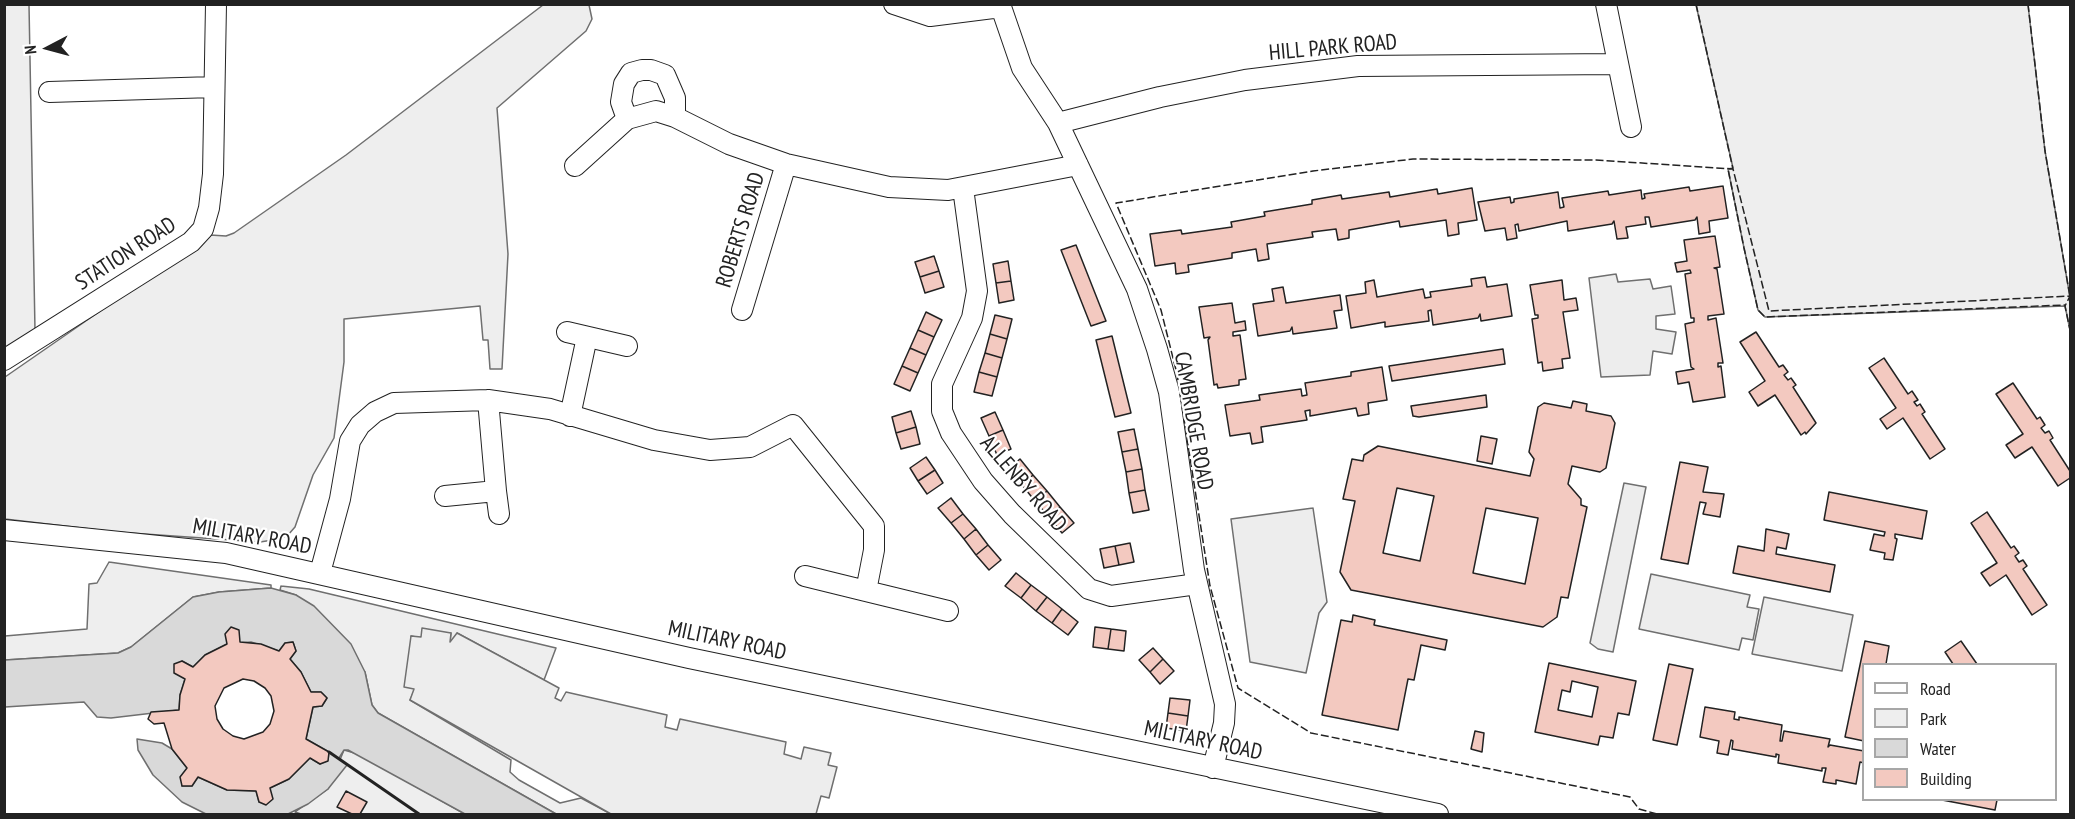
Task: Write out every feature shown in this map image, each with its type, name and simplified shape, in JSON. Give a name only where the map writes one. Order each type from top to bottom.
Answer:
[{"type":"street","name":"STATION ROAD","points":[[4,360],[191,242],[203,229],[209,208],[213,174],[216,4]]},
{"type":"street","points":[[894,4],[930,16],[1000,6]]},
{"type":"street","points":[[1606,4],[1631,127]]},
{"type":"street","name":"CAMBRIDGE ROAD","points":[[1000,6],[1022,68],[1058,123],[1137,290],[1157,349],[1168,393],[1197,584],[1225,707],[1223,728],[1212,768]]},
{"type":"street","name":"HILL PARK ROAD","points":[[1058,123],[1160,97],[1358,66],[1617,64]]},
{"type":"street","points":[[627,119],[621,102],[624,84],[631,73],[642,70],[651,70],[665,75],[675,98],[675,117]]},
{"type":"street","points":[[49,92],[214,87]]},
{"type":"street","points":[[575,166],[627,119],[648,111],[675,117],[729,144],[786,164],[889,187],[936,190],[963,188],[1078,165]]},
{"type":"street","name":"ROBERTS ROAD","points":[[742,310],[786,164]]},
{"type":"street","name":"ALLENBY ROAD","points":[[963,188],[977,291],[972,318],[942,384],[942,411],[951,434],[984,481],[1012,514],[1089,589],[1112,596],[1197,584]]},
{"type":"street","points":[[567,332],[627,346]]},
{"type":"street","points":[[570,416],[587,337]]},
{"type":"street","points":[[488,400],[499,514]]},
{"type":"street","points":[[320,573],[340,499],[350,441],[360,425],[375,412],[394,403],[488,400],[526,404],[654,440],[710,450],[750,447],[800,419],[873,526],[873,550],[866,591]]},
{"type":"street","points":[[446,496],[496,491]]},
{"type":"street","name":"MILITARY ROAD","points":[[4,530],[226,553],[689,658],[1438,814]]},
{"type":"street","points":[[805,576],[948,611]]},
{"type":"green space","points":[[5,5],[29,5],[35,330],[5,349]]},
{"type":"green space","points":[[543,5],[589,5],[592,19],[586,31],[497,108],[508,254],[502,369],[490,369],[488,340],[483,340],[480,306],[344,319],[344,362],[334,438],[313,475],[295,527],[288,535],[279,539],[260,542],[116,532],[5,519],[5,377],[210,235],[226,236],[234,233],[346,155]]},
{"type":"green space","points":[[1696,5],[2028,5],[2045,151],[2070,297],[2070,330],[2065,306],[1765,317],[1758,310],[1744,248],[1728,169],[1733,168]]},
{"type":"green space","points":[[109,562],[271,585],[271,588],[219,592],[193,597],[131,647],[118,653],[5,660],[5,636],[87,629],[89,584],[97,583]]},
{"type":"green space","points":[[281,586],[309,589],[556,648],[544,680],[457,633],[452,643],[450,642],[451,633],[421,638],[411,636],[415,689],[410,700],[511,760],[510,772],[519,780],[560,803],[581,798],[611,814],[556,814],[378,713],[372,705],[365,672],[296,595],[280,590]]},
{"type":"green space","points":[[1764,597],[1853,615],[1842,671],[1752,654]]},
{"type":"green space","points":[[344,750],[358,754],[465,814],[301,814],[295,812],[328,789]]},
{"type":"shaded area","points":[[1616,274],[1618,282],[1650,279],[1653,289],[1671,286],[1675,314],[1656,316],[1656,329],[1676,332],[1672,354],[1653,351],[1650,375],[1601,377],[1589,278]]},
{"type":"shaded area","points":[[1624,483],[1646,487],[1613,652],[1598,649],[1590,643]]},
{"type":"shaded area","points":[[1313,508],[1327,602],[1319,613],[1306,673],[1250,662],[1231,519]]},
{"type":"shaded area","points":[[1651,574],[1750,595],[1747,607],[1759,609],[1753,640],[1742,638],[1739,650],[1639,629]]},
{"type":"shaded area","points":[[422,628],[451,633],[450,642],[457,633],[559,688],[555,698],[561,701],[566,692],[667,715],[665,727],[677,730],[680,719],[786,742],[784,754],[801,759],[804,747],[831,753],[828,765],[837,767],[829,798],[821,796],[816,814],[611,814],[410,700],[414,689],[404,687],[411,636],[421,637]]},
{"type":"water","points":[[271,588],[296,595],[314,606],[351,644],[365,672],[372,705],[378,713],[556,814],[465,814],[348,750],[344,750],[339,758],[347,765],[328,789],[308,804],[288,814],[206,814],[182,802],[153,775],[138,750],[137,739],[162,743],[172,749],[187,768],[182,786],[192,786],[198,777],[227,790],[256,791],[259,802],[270,788],[289,779],[310,758],[320,764],[328,760],[329,752],[306,739],[313,707],[322,706],[327,698],[321,692],[311,692],[301,672],[290,659],[296,651],[293,642],[285,643],[279,651],[251,642],[227,644],[205,655],[193,667],[182,661],[185,679],[180,695],[179,710],[111,718],[97,717],[84,702],[5,707],[5,660],[118,653],[131,647],[193,597],[219,592]]},
{"type":"building","points":[[1723,186],[1728,218],[1709,221],[1710,232],[1699,234],[1697,217],[1695,220],[1651,227],[1649,217],[1645,217],[1646,224],[1626,227],[1628,238],[1617,239],[1614,221],[1612,224],[1568,231],[1567,221],[1519,231],[1518,224],[1515,225],[1517,238],[1507,240],[1505,228],[1485,231],[1478,202],[1510,197],[1511,203],[1514,199],[1558,192],[1560,208],[1564,207],[1562,198],[1608,191],[1609,195],[1641,190],[1642,199],[1645,198],[1644,194],[1689,187],[1690,191]]},
{"type":"building","points":[[1472,188],[1477,220],[1458,223],[1459,234],[1448,236],[1446,220],[1400,227],[1399,221],[1349,230],[1349,238],[1338,240],[1336,229],[1312,232],[1313,237],[1267,244],[1269,259],[1258,261],[1256,249],[1232,253],[1232,258],[1188,265],[1189,272],[1176,274],[1175,263],[1155,266],[1150,234],[1181,230],[1182,234],[1232,227],[1231,222],[1265,216],[1264,212],[1312,204],[1312,200],[1341,195],[1342,199],[1389,192],[1390,197],[1437,189],[1438,194]]},
{"type":"building","points":[[1715,236],[1720,267],[1714,268],[1717,269],[1724,314],[1708,316],[1708,320],[1716,318],[1723,363],[1718,363],[1718,367],[1721,366],[1725,397],[1693,402],[1689,382],[1678,384],[1676,372],[1694,369],[1691,367],[1685,324],[1694,322],[1694,318],[1691,318],[1685,274],[1691,273],[1690,270],[1677,272],[1675,263],[1687,261],[1684,240]]},
{"type":"building","points":[[1076,245],[1106,321],[1091,326],[1061,250]]},
{"type":"building","points":[[934,256],[939,271],[920,277],[915,262]]},
{"type":"building","points":[[1008,261],[1011,281],[996,283],[993,264]]},
{"type":"building","points":[[939,271],[944,287],[925,293],[920,277]]},
{"type":"building","points":[[1485,277],[1487,287],[1507,284],[1512,316],[1481,321],[1480,314],[1478,318],[1433,325],[1431,310],[1428,311],[1429,321],[1385,327],[1385,322],[1351,328],[1346,296],[1366,293],[1365,282],[1374,280],[1377,297],[1423,289],[1425,298],[1431,297],[1430,292],[1472,286],[1471,279]]},
{"type":"building","points":[[1562,280],[1564,300],[1576,298],[1578,310],[1563,312],[1570,358],[1562,359],[1563,368],[1543,371],[1542,362],[1538,363],[1532,319],[1538,318],[1538,315],[1535,315],[1530,285]]},
{"type":"building","points":[[1011,281],[1014,300],[999,303],[996,283]]},
{"type":"building","points":[[1283,287],[1286,303],[1340,295],[1342,310],[1334,311],[1337,328],[1293,334],[1292,327],[1290,331],[1258,336],[1253,304],[1274,301],[1272,289]]},
{"type":"building","points":[[1232,303],[1235,323],[1245,321],[1246,330],[1233,332],[1233,336],[1240,335],[1246,379],[1239,380],[1239,385],[1218,388],[1217,384],[1214,385],[1208,340],[1210,337],[1204,338],[1199,307]]},
{"type":"building","points":[[926,312],[942,320],[934,337],[918,330]]},
{"type":"building","points":[[995,315],[1012,319],[1007,339],[990,334]]},
{"type":"building","points":[[918,330],[934,337],[926,355],[910,348]]},
{"type":"building","points":[[1756,332],[1779,367],[1783,365],[1788,372],[1784,375],[1788,380],[1791,378],[1796,385],[1793,387],[1816,423],[1806,434],[1805,432],[1801,435],[1775,395],[1758,406],[1749,392],[1765,381],[1740,342]]},
{"type":"building","points":[[990,334],[1007,339],[1002,358],[985,353]]},
{"type":"building","points":[[1112,336],[1131,413],[1115,417],[1096,340]]},
{"type":"building","points":[[910,348],[926,355],[918,373],[902,366]]},
{"type":"building","points":[[1503,349],[1505,364],[1392,381],[1389,366]]},
{"type":"building","points":[[985,353],[1002,358],[997,377],[979,372]]},
{"type":"building","points":[[1884,358],[1908,394],[1912,391],[1918,400],[1914,402],[1917,406],[1920,404],[1925,412],[1922,414],[1945,449],[1930,459],[1903,418],[1887,429],[1880,419],[1896,408],[1869,368]]},
{"type":"building","points":[[902,366],[918,373],[910,391],[894,384]]},
{"type":"building","points":[[1382,367],[1387,400],[1368,403],[1369,414],[1358,416],[1356,408],[1310,416],[1310,410],[1305,411],[1307,420],[1261,427],[1263,442],[1252,444],[1250,433],[1230,436],[1225,405],[1260,400],[1259,395],[1301,389],[1302,396],[1307,395],[1305,383],[1351,376],[1351,372]]},
{"type":"building","points":[[979,372],[997,377],[992,396],[974,392]]},
{"type":"building","points":[[2013,383],[2037,419],[2040,417],[2045,425],[2041,428],[2045,433],[2049,431],[2053,438],[2050,440],[2070,471],[2070,478],[2058,486],[2032,447],[2015,458],[2006,445],[2023,434],[1996,394]]},
{"type":"building","points":[[1486,395],[1487,407],[1413,416],[1411,406]]},
{"type":"building","points":[[1573,401],[1587,404],[1586,411],[1611,416],[1615,423],[1606,468],[1600,472],[1572,466],[1568,484],[1581,499],[1581,505],[1587,507],[1568,598],[1561,597],[1557,617],[1543,627],[1351,590],[1340,572],[1355,501],[1343,499],[1352,459],[1363,461],[1364,455],[1378,446],[1530,476],[1534,459],[1529,452],[1538,407],[1544,403],[1571,408]],"holes":[[[1397,488],[1434,496],[1420,561],[1383,553]],[[1486,508],[1538,518],[1525,584],[1473,573]]]},
{"type":"building","points":[[911,411],[916,427],[896,433],[892,417]]},
{"type":"building","points":[[995,412],[1003,430],[989,436],[981,418]]},
{"type":"building","points":[[916,427],[920,444],[901,449],[896,433]]},
{"type":"building","points":[[1134,429],[1138,449],[1122,452],[1118,432]]},
{"type":"building","points":[[1003,430],[1011,449],[997,455],[989,436]]},
{"type":"building","points":[[1481,436],[1497,439],[1492,464],[1477,461]]},
{"type":"building","points":[[1138,449],[1142,469],[1126,472],[1122,452]]},
{"type":"building","points":[[926,457],[935,470],[918,481],[910,468]]},
{"type":"building","points":[[1020,459],[1033,475],[1022,485],[1008,469]]},
{"type":"building","points":[[1680,462],[1708,467],[1703,492],[1724,494],[1720,517],[1703,514],[1706,503],[1700,502],[1688,564],[1661,559]]},
{"type":"building","points":[[1142,469],[1145,490],[1129,493],[1126,472]]},
{"type":"building","points":[[935,470],[943,483],[927,494],[918,481]]},
{"type":"building","points":[[1033,475],[1047,491],[1035,501],[1022,485]]},
{"type":"building","points":[[1145,490],[1149,510],[1133,513],[1129,493]]},
{"type":"building","points":[[1047,491],[1060,507],[1049,517],[1035,501]]},
{"type":"building","points":[[1829,492],[1927,511],[1922,539],[1895,534],[1897,539],[1893,560],[1884,559],[1885,553],[1870,550],[1874,534],[1884,536],[1885,532],[1824,520]]},
{"type":"building","points":[[951,498],[963,514],[951,523],[938,508]]},
{"type":"building","points":[[1060,507],[1074,523],[1062,533],[1049,517]]},
{"type":"building","points":[[1987,512],[2011,548],[2014,546],[2019,553],[2015,556],[2019,562],[2023,560],[2027,566],[2023,569],[2047,605],[2032,615],[2006,575],[1990,586],[1981,573],[1997,563],[1971,523]]},
{"type":"building","points":[[963,514],[976,529],[964,539],[951,523]]},
{"type":"building","points":[[976,529],[988,545],[976,555],[964,539]]},
{"type":"building","points":[[1766,529],[1789,534],[1786,549],[1777,547],[1776,554],[1835,565],[1830,592],[1733,573],[1738,546],[1764,551]]},
{"type":"building","points":[[1130,543],[1134,562],[1119,565],[1115,546]]},
{"type":"building","points":[[988,545],[1001,560],[989,570],[976,555]]},
{"type":"building","points":[[1115,546],[1119,565],[1104,568],[1100,549]]},
{"type":"building","points":[[1016,573],[1031,585],[1021,598],[1005,586]]},
{"type":"building","points":[[1031,585],[1047,597],[1036,611],[1021,598]]},
{"type":"building","points":[[1047,597],[1062,609],[1052,623],[1036,611]]},
{"type":"building","points":[[1062,609],[1078,622],[1068,635],[1052,623]]},
{"type":"building","points":[[1353,615],[1375,620],[1374,625],[1447,640],[1445,650],[1421,645],[1414,680],[1408,679],[1398,730],[1322,715],[1341,620],[1352,622]]},
{"type":"building","points":[[231,627],[239,630],[240,642],[261,644],[279,651],[285,643],[293,642],[296,651],[290,659],[301,672],[311,692],[321,692],[327,698],[322,706],[313,707],[306,739],[329,752],[328,761],[320,764],[310,758],[289,779],[270,788],[273,799],[266,805],[259,802],[256,791],[227,790],[198,777],[192,786],[182,786],[180,777],[187,768],[172,749],[164,723],[154,724],[148,719],[151,712],[179,710],[180,695],[185,679],[174,673],[174,664],[182,661],[193,667],[205,655],[227,644],[225,634]],"holes":[[[243,679],[254,681],[265,688],[271,696],[274,711],[270,724],[263,732],[244,739],[233,736],[223,729],[217,719],[215,706],[224,688]]]},
{"type":"building","points":[[1095,627],[1111,629],[1108,649],[1093,647]]},
{"type":"building","points":[[1111,629],[1126,631],[1124,651],[1108,649]]},
{"type":"building","points":[[1865,641],[1889,646],[1886,663],[1862,663],[1862,741],[1845,737]]},
{"type":"building","points":[[1961,641],[1976,663],[1952,663],[1945,652]]},
{"type":"building","points":[[1153,648],[1163,659],[1150,672],[1139,660]]},
{"type":"building","points":[[1163,659],[1174,671],[1160,684],[1150,672]]},
{"type":"building","points":[[1549,663],[1636,681],[1629,715],[1618,713],[1613,738],[1600,736],[1598,745],[1535,732]],"holes":[[[1572,681],[1598,687],[1592,717],[1558,710],[1562,690],[1570,692]]]},
{"type":"building","points":[[1669,664],[1693,669],[1677,745],[1653,740]]},
{"type":"building","points":[[1170,698],[1190,700],[1188,716],[1168,713]]},
{"type":"building","points":[[1705,707],[1735,712],[1734,719],[1739,720],[1739,717],[1782,725],[1780,741],[1782,741],[1784,731],[1830,739],[1828,747],[1830,745],[1862,751],[1862,762],[1860,762],[1856,784],[1836,780],[1836,784],[1823,782],[1826,768],[1822,768],[1822,771],[1778,763],[1779,755],[1776,754],[1776,757],[1732,749],[1733,741],[1731,740],[1728,755],[1717,753],[1719,741],[1700,737]]},
{"type":"building","points":[[1168,713],[1188,716],[1186,731],[1166,728]]},
{"type":"building","points":[[1475,731],[1484,733],[1482,752],[1471,749]]},
{"type":"building","points":[[346,791],[367,802],[360,814],[352,814],[337,807]]},
{"type":"building","points":[[1947,801],[1997,801],[1995,810]]},
{"type":"fence","points":[[1696,4],[1733,169],[1728,169],[1744,248],[1758,310],[1765,317],[2065,305]]},
{"type":"fence","points":[[2028,4],[2045,151],[2070,297]]},
{"type":"fence","points":[[1657,814],[1639,809],[1630,797],[1311,733],[1238,688],[1210,586],[1177,374],[1161,310],[1116,203],[1313,171],[1413,159],[1596,160],[1733,169],[1769,311],[2070,296],[2065,306],[2070,330]]},
{"type":"wall","points":[[329,752],[419,814]]}]
